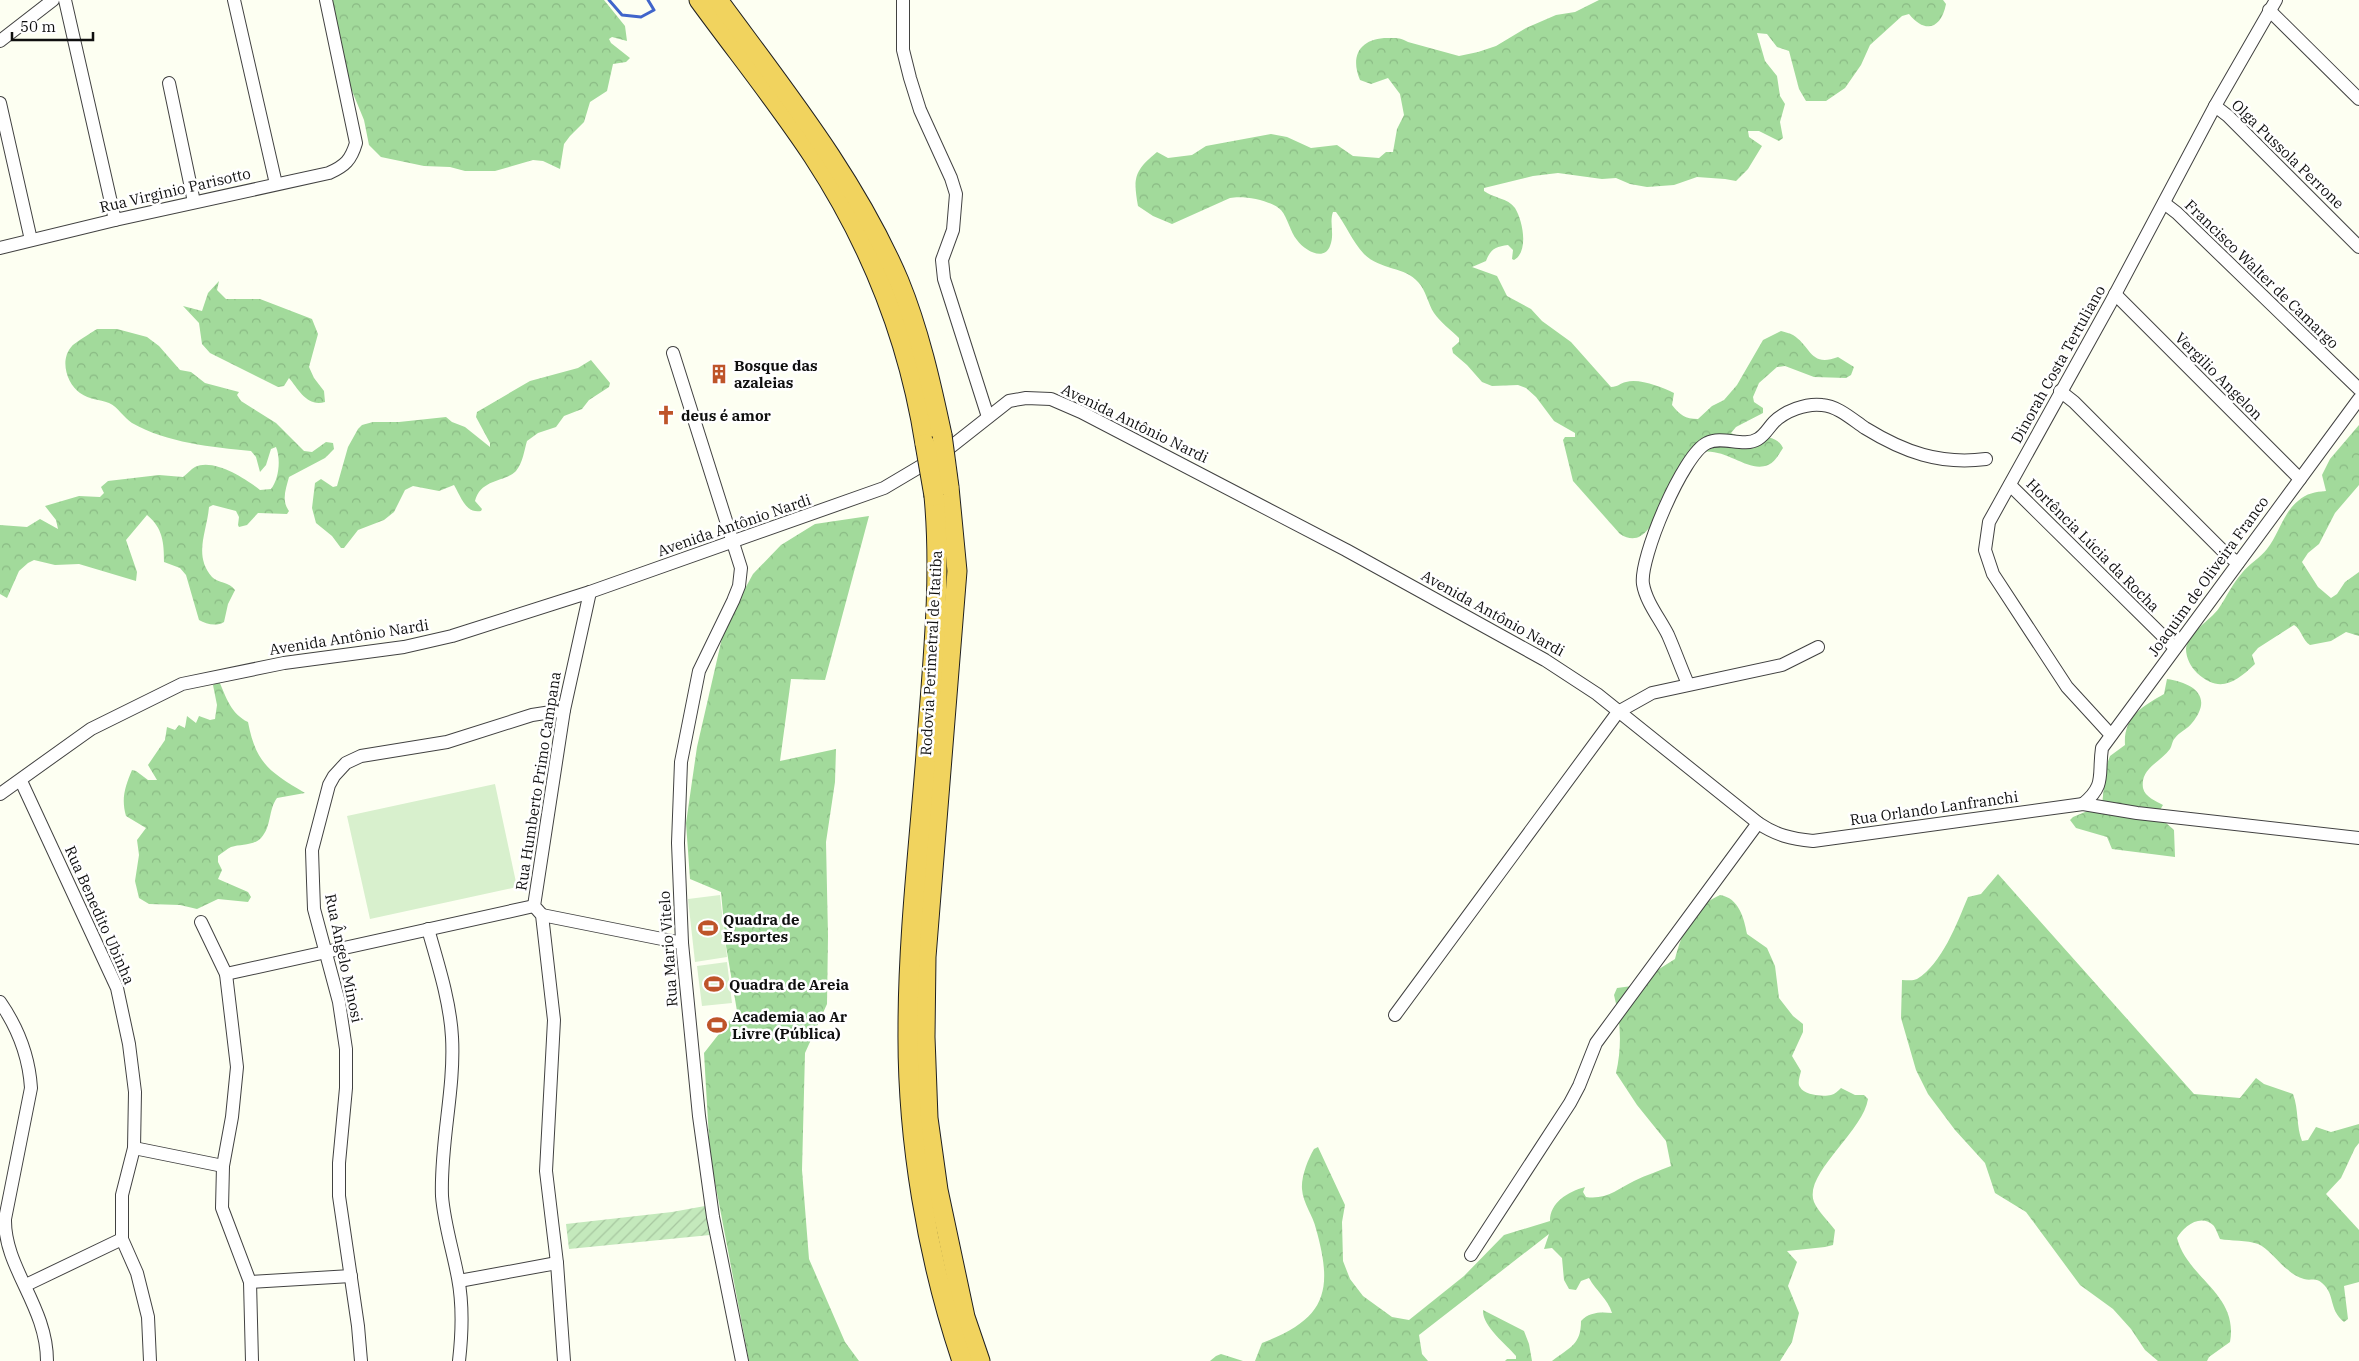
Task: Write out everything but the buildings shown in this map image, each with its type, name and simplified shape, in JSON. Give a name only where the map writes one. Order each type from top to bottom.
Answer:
[{"type":"highway","name":"Rodovia Perimetral de Itatiba","points":[[699,0],[812,156],[842,206],[883,288],[897,323],[918,402],[924,444],[941,491],[957,571],[926,957],[925,1037],[928,1118],[938,1190],[965,1317],[980,1361]]},
{"type":"highway","name":"Rodovia Perimetral de Itatiba","points":[[718,0],[828,151],[883,248],[915,325],[942,435],[936,611],[908,1029],[913,1119],[927,1225],[938,1276],[962,1361]]},
{"type":"street","points":[[0,41],[53,0]]},
{"type":"street","points":[[65,0],[115,220]]},
{"type":"street","points":[[234,0],[276,184]]},
{"type":"street","name":"Rua Virginio Parisotto","points":[[0,248],[115,220],[329,173],[344,166],[352,157],[356,143],[326,0]]},
{"type":"street","points":[[903,0],[903,50],[910,78],[920,110],[951,178],[956,194],[953,230],[942,260],[944,279],[988,417]]},
{"type":"street","points":[[2273,5],[2359,99]]},
{"type":"street","name":"Dinorah Costa Tertuliano","points":[[2111,735],[2067,687],[1993,574],[1986,550],[1989,522],[2115,294],[2215,106],[2273,5]]},
{"type":"street","points":[[169,83],[194,202]]},
{"type":"street","points":[[0,103],[31,240]]},
{"type":"street","name":"Olga Pussola Perrone","points":[[2215,106],[2228,116],[2359,247]]},
{"type":"street","name":"Francisco Walter de Camargo","points":[[2164,203],[2178,213],[2359,390]]},
{"type":"street","name":"Vergilio Angelon","points":[[2115,294],[2300,479]]},
{"type":"street","name":"Rua Mario Vitelo","points":[[673,353],[741,568],[739,586],[700,671],[681,762],[678,843],[682,943],[699,1116],[712,1211],[742,1361]]},
{"type":"street","points":[[2060,391],[2074,402],[2226,554],[2238,563]]},
{"type":"street","name":"Avenida Antônio Nardi","points":[[0,794],[21,781],[91,729],[182,684],[284,663],[404,647],[433,640],[590,592],[884,488],[942,453],[1009,401],[1026,398],[1051,399],[1081,412],[1346,550],[1545,660],[1597,694],[1758,823]]},
{"type":"street","name":"Joaquim de Oliveira Franco","points":[[2083,804],[2095,794],[2099,787],[2102,748],[2359,399]]},
{"type":"street","points":[[1688,684],[1668,636],[1650,603],[1643,585],[1643,570],[1650,547],[1679,478],[1696,452],[1705,443],[1719,439],[1747,442],[1758,439],[1775,421],[1788,412],[1807,406],[1823,404],[1837,409],[1886,441],[1908,452],[1962,462],[1986,459]]},
{"type":"street","name":"Hortência Lúcia da Rocha","points":[[2010,484],[2175,648]]},
{"type":"street","name":"Rua Humberto Primo Campana","points":[[564,1361],[557,1263],[546,1171],[554,1020],[538,910],[564,710],[590,592]]},
{"type":"street","points":[[1395,1015],[1618,712],[1652,693],[1688,684],[1736,677],[1782,665],[1818,647]]},
{"type":"street","name":"Rua Ângelo Minosi","points":[[361,1361],[352,1276],[339,1196],[339,1163],[346,1088],[346,1049],[339,1002],[314,909],[312,850],[329,785],[334,776],[346,763],[361,756],[447,742],[532,715],[564,710]]},
{"type":"street","name":"Rua Benedito Ubinha","points":[[21,781],[116,988],[129,1044],[135,1092],[134,1148],[122,1195],[122,1239],[137,1273],[148,1317],[150,1361]]},
{"type":"street","name":"Rua Orlando Lanfranchi","points":[[1758,823],[1773,833],[1790,839],[1813,841],[2083,804],[2137,813],[2359,838]]},
{"type":"street","points":[[1471,1255],[1570,1103],[1596,1043],[1758,823]]},
{"type":"street","points":[[226,974],[428,930],[538,910],[682,943]]},
{"type":"street","points":[[201,922],[226,974],[237,1067],[232,1117],[223,1166],[222,1208],[250,1282],[252,1361]]},
{"type":"street","points":[[428,930],[444,985],[452,1036],[450,1104],[442,1163],[442,1198],[459,1281],[462,1340],[459,1361]]},
{"type":"street","points":[[0,1002],[15,1024],[29,1066],[31,1088],[6,1212],[5,1232],[7,1247],[38,1313],[47,1344],[47,1361]]},
{"type":"street","points":[[134,1148],[223,1166]]},
{"type":"street","points":[[26,1285],[122,1239]]},
{"type":"street","points":[[459,1281],[557,1263]]},
{"type":"street","points":[[250,1282],[352,1276]]},
{"type":"green space","points":[[329,0],[604,0],[625,26],[627,41],[612,37],[609,39],[611,43],[630,58],[626,62],[613,64],[607,91],[590,102],[584,122],[564,144],[560,169],[543,161],[533,160],[495,171],[465,171],[450,167],[424,166],[381,157],[369,145],[364,120],[350,86]]},
{"type":"green space","points":[[1599,0],[1943,0],[1946,4],[1940,19],[1932,26],[1921,24],[1909,14],[1902,16],[1870,45],[1861,65],[1845,88],[1826,101],[1806,101],[1799,89],[1789,51],[1777,47],[1767,34],[1757,33],[1765,61],[1777,76],[1780,96],[1785,104],[1780,122],[1783,138],[1779,141],[1759,131],[1748,131],[1749,137],[1762,146],[1748,169],[1736,181],[1697,177],[1674,185],[1647,187],[1630,184],[1616,178],[1602,179],[1558,173],[1533,176],[1484,188],[1484,191],[1508,202],[1515,208],[1522,228],[1522,250],[1514,260],[1512,259],[1513,250],[1508,245],[1494,249],[1486,261],[1472,267],[1497,276],[1507,296],[1531,309],[1542,321],[1571,342],[1611,387],[1631,381],[1657,386],[1674,393],[1672,405],[1680,414],[1698,419],[1712,406],[1724,400],[1737,385],[1763,340],[1781,331],[1793,335],[1816,358],[1829,360],[1838,357],[1854,367],[1851,375],[1846,378],[1814,377],[1785,366],[1777,367],[1759,383],[1753,397],[1754,402],[1763,408],[1763,413],[1736,427],[1731,433],[1744,436],[1767,437],[1779,442],[1783,448],[1775,460],[1768,465],[1759,467],[1710,452],[1698,453],[1687,458],[1679,467],[1672,480],[1651,525],[1643,534],[1633,538],[1620,534],[1573,481],[1563,440],[1565,437],[1575,437],[1575,433],[1554,421],[1536,397],[1526,388],[1518,385],[1492,386],[1482,382],[1453,353],[1452,348],[1459,342],[1459,338],[1434,313],[1418,282],[1413,277],[1378,263],[1364,254],[1336,212],[1333,212],[1332,216],[1330,246],[1327,251],[1319,254],[1309,251],[1300,244],[1281,210],[1271,203],[1242,197],[1230,198],[1172,224],[1153,216],[1138,206],[1136,188],[1137,176],[1140,170],[1157,152],[1168,158],[1192,155],[1206,146],[1271,134],[1287,137],[1311,148],[1337,145],[1353,156],[1379,158],[1386,152],[1393,152],[1397,129],[1404,115],[1400,94],[1388,78],[1371,84],[1360,80],[1356,62],[1360,49],[1365,44],[1380,38],[1397,38],[1459,56],[1496,46],[1526,28],[1556,15],[1575,12]]},
{"type":"green space","points":[[219,281],[217,290],[226,299],[260,299],[312,319],[318,334],[309,367],[314,378],[324,391],[325,402],[319,403],[308,400],[289,378],[284,386],[278,387],[210,353],[202,344],[199,323],[183,306],[202,311],[208,293]]},
{"type":"green space","points":[[97,329],[117,329],[147,337],[159,346],[180,370],[191,372],[205,383],[239,392],[237,395],[241,401],[276,423],[304,451],[312,452],[326,442],[333,443],[334,449],[325,458],[289,477],[285,494],[285,503],[289,511],[287,514],[258,513],[247,525],[239,527],[239,517],[236,511],[213,505],[209,507],[203,543],[203,560],[206,569],[212,577],[230,585],[235,590],[228,604],[224,622],[221,624],[205,623],[199,620],[186,575],[180,568],[164,562],[162,536],[156,525],[147,515],[126,540],[137,572],[136,581],[79,564],[55,565],[34,560],[19,571],[7,598],[0,594],[0,525],[27,527],[40,519],[58,529],[56,520],[45,506],[79,496],[100,497],[104,493],[101,487],[108,481],[159,475],[183,477],[195,467],[203,465],[220,467],[247,480],[260,490],[271,489],[276,480],[279,463],[276,447],[271,449],[266,465],[260,472],[256,457],[251,451],[190,443],[160,435],[132,423],[109,403],[87,397],[75,389],[66,371],[65,365],[68,352],[72,346]]},
{"type":"green space","points":[[591,360],[610,383],[609,387],[589,400],[582,409],[564,416],[556,427],[538,433],[527,441],[522,460],[516,471],[512,475],[488,484],[478,494],[475,501],[482,509],[481,511],[471,510],[454,485],[439,491],[413,486],[405,490],[394,512],[384,520],[358,530],[344,548],[341,548],[332,536],[316,523],[312,508],[315,483],[321,479],[333,487],[337,486],[348,447],[362,425],[373,422],[399,422],[446,417],[452,422],[465,427],[490,447],[490,443],[476,417],[477,412],[530,381],[578,368]]},
{"type":"green space","points":[[2359,425],[2359,485],[2335,513],[2319,544],[2308,553],[2302,562],[2318,587],[2331,598],[2337,594],[2345,582],[2359,572],[2359,636],[2346,632],[2331,641],[2310,645],[2294,625],[2258,648],[2252,655],[2255,664],[2241,676],[2228,683],[2220,684],[2205,679],[2195,671],[2188,659],[2186,649],[2191,637],[2215,613],[2245,570],[2267,549],[2293,506],[2301,498],[2315,492],[2326,491],[2322,475],[2330,459]]},
{"type":"green space","points":[[869,516],[825,680],[791,679],[780,761],[836,749],[835,782],[826,842],[827,1004],[805,1053],[802,1170],[809,1259],[845,1342],[859,1361],[749,1361],[710,1156],[704,1053],[737,1011],[726,946],[721,892],[690,879],[686,823],[697,747],[725,625],[753,574],[781,545],[815,524]]},
{"type":"green space","points":[[2167,679],[2185,684],[2198,692],[2201,698],[2198,714],[2192,723],[2177,736],[2166,754],[2148,770],[2143,781],[2143,788],[2146,794],[2163,805],[2157,815],[2174,830],[2175,857],[2112,849],[2107,837],[2076,828],[2070,820],[2102,805],[2106,767],[2110,756],[2125,745],[2127,727],[2136,714],[2164,694]]},
{"type":"green space","points":[[219,681],[233,710],[248,722],[255,748],[266,765],[282,779],[305,793],[277,798],[272,808],[267,828],[258,841],[231,847],[218,856],[218,862],[222,870],[218,879],[248,892],[251,897],[248,902],[218,899],[197,909],[180,905],[149,904],[139,898],[135,881],[139,855],[137,840],[146,828],[126,816],[124,798],[127,782],[132,770],[148,780],[157,780],[148,765],[165,740],[167,727],[175,730],[179,725],[185,728],[187,716],[196,723],[199,716],[210,720],[215,719],[217,705],[213,685]]},
{"type":"green space","points":[[495,784],[517,887],[370,919],[347,816]]},
{"type":"green space","points":[[1998,874],[2194,1094],[2240,1098],[2256,1078],[2264,1084],[2293,1094],[2302,1141],[2308,1140],[2316,1127],[2331,1132],[2359,1124],[2359,1143],[2341,1178],[2326,1194],[2359,1230],[2359,1282],[2344,1286],[2348,1319],[2344,1322],[2339,1317],[2329,1292],[2320,1281],[2297,1276],[2258,1244],[2220,1239],[2213,1225],[2203,1220],[2197,1221],[2183,1230],[2177,1238],[2191,1264],[2211,1287],[2227,1311],[2231,1325],[2230,1342],[2209,1357],[2207,1361],[2158,1361],[2145,1350],[2131,1329],[2113,1309],[2080,1285],[2026,1212],[1995,1193],[1985,1163],[1955,1130],[1928,1094],[1916,1070],[1901,1018],[1902,980],[1917,979],[1934,964],[1948,942],[1968,897],[1981,894]]},
{"type":"green space","name":"Quadra de Esportes","points":[[720,895],[727,957],[695,962],[688,899]]},
{"type":"green space","points":[[1720,895],[1732,900],[1736,904],[1742,915],[1747,934],[1767,948],[1775,966],[1779,998],[1793,1016],[1803,1024],[1803,1032],[1792,1056],[1801,1071],[1799,1085],[1802,1090],[1809,1094],[1828,1096],[1841,1088],[1855,1095],[1864,1095],[1868,1099],[1864,1112],[1825,1166],[1817,1179],[1813,1191],[1814,1202],[1835,1230],[1833,1245],[1787,1251],[1797,1262],[1788,1286],[1799,1313],[1792,1342],[1780,1361],[1552,1361],[1577,1341],[1581,1321],[1584,1318],[1595,1313],[1612,1313],[1608,1303],[1589,1278],[1581,1281],[1576,1290],[1569,1289],[1564,1280],[1562,1258],[1552,1248],[1544,1249],[1549,1234],[1419,1335],[1422,1354],[1428,1361],[1255,1361],[1262,1343],[1300,1324],[1312,1313],[1319,1301],[1323,1286],[1324,1270],[1315,1224],[1304,1200],[1302,1189],[1307,1163],[1314,1149],[1318,1147],[1345,1205],[1342,1222],[1343,1261],[1350,1279],[1363,1296],[1392,1317],[1409,1320],[1464,1276],[1504,1235],[1550,1221],[1553,1208],[1566,1195],[1585,1187],[1583,1192],[1586,1197],[1600,1197],[1671,1166],[1666,1141],[1637,1105],[1616,1073],[1620,1034],[1614,995],[1617,988],[1632,986],[1675,959],[1681,939],[1690,921],[1703,906]]},
{"type":"green space","name":"Quadra de Areia","points":[[727,962],[732,1003],[702,1006],[697,966]]},
{"type":"green space","points":[[705,1206],[710,1235],[569,1249],[566,1224],[672,1212]]},
{"type":"green space","points":[[1483,1310],[1524,1331],[1532,1361],[1505,1361],[1507,1359],[1516,1359],[1516,1356],[1490,1328],[1486,1322]]},
{"type":"green space","points":[[1221,1354],[1243,1361],[1210,1361]]},
{"type":"waterway","points":[[609,0],[622,15],[641,17],[654,10],[648,0]]},
{"type":"place","name":"Bosque das azaleias","points":[[719,374]]},
{"type":"place","name":"deus é amor","points":[[666,415]]},
{"type":"place","name":"Quadra de Esportes","points":[[708,928]]},
{"type":"place","name":"Quadra de Areia","points":[[714,984]]},
{"type":"place","name":"Academia ao Ar Livre (Pública)","points":[[717,1025]]}]
